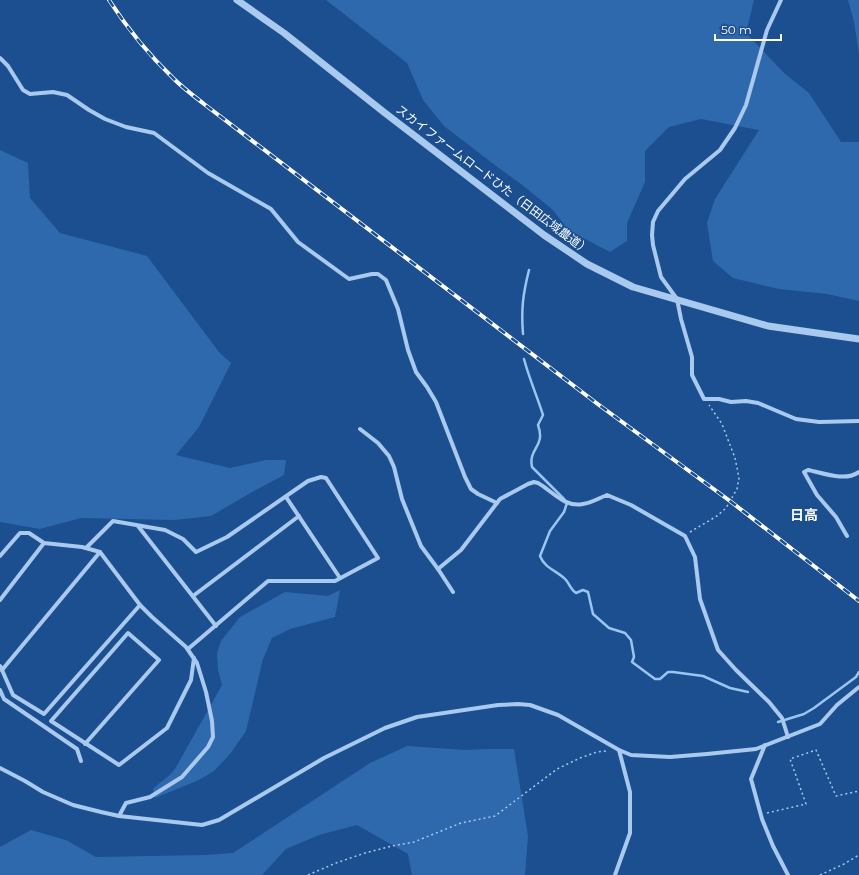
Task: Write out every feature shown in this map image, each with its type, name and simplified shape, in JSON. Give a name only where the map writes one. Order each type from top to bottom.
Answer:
[{"type":"street","name":"スカイファームロードひた（日田広域農道）","points":[[237,0],[284,33],[385,113],[544,235],[587,264],[633,287],[768,326],[859,339]]},
{"type":"street","points":[[781,0],[767,30],[746,105],[735,128],[720,150],[685,179],[658,211],[653,222],[653,245],[661,277],[677,299],[692,357],[692,375],[704,399],[719,399],[731,402],[746,400],[758,403],[796,419],[819,422],[859,421]]},
{"type":"street","points":[[0,58],[8,66],[23,90],[30,94],[53,92],[67,95],[89,110],[105,118],[126,127],[154,133],[208,173],[271,209],[298,242],[349,279],[378,274],[386,280],[398,309],[408,350],[416,372],[436,402],[465,477],[471,489],[497,503]]},
{"type":"street","points":[[360,429],[378,443],[389,456],[394,467],[402,499],[421,546],[453,592]]},
{"type":"street","points":[[847,536],[836,517],[817,495],[804,472],[808,470],[843,476],[859,472]]},
{"type":"street","points":[[86,548],[113,521],[165,530],[183,539],[196,552],[227,537],[308,481],[321,477],[326,478],[378,558],[334,581],[268,581],[188,649]]},
{"type":"street","points":[[438,569],[461,550],[497,503],[523,486],[534,482],[573,505],[582,504],[607,495],[631,505],[685,536],[695,557],[700,599],[718,650],[769,702],[782,718],[788,738]]},
{"type":"street","points":[[286,497],[340,578]]},
{"type":"street","points":[[193,596],[299,516]]},
{"type":"street","points":[[138,526],[216,626]]},
{"type":"street","points":[[0,556],[20,533],[29,533],[44,543],[86,548],[100,552],[140,605],[188,649],[197,662],[206,692],[212,721],[213,737],[208,747],[182,777],[150,797],[126,803],[119,816]]},
{"type":"street","points":[[0,600],[44,543]]},
{"type":"street","points":[[2,670],[100,552]]},
{"type":"street","points":[[0,666],[13,695],[44,714],[140,605]]},
{"type":"street","points":[[85,744],[159,660],[128,633],[51,721],[85,744],[119,765],[167,728],[191,680],[194,658]]},
{"type":"street","points":[[0,768],[43,792],[73,805],[119,816],[202,825],[219,820],[324,758],[385,728],[417,717],[498,706],[518,704],[530,705],[558,716],[618,750],[631,755],[670,757],[756,749],[788,738],[820,724],[837,705],[859,687]]},
{"type":"street","points":[[0,690],[4,699],[77,749],[81,761]]},
{"type":"street","points":[[764,745],[751,779],[761,815],[773,846],[788,875]]},
{"type":"street","points":[[615,875],[630,833],[630,792],[618,750]]},
{"type":"path","points":[[685,536],[717,516],[726,508],[737,489],[740,478],[735,458],[722,424],[704,399]]},
{"type":"path","points":[[308,875],[365,853],[414,842],[462,823],[495,816],[557,769],[597,752],[618,750]]},
{"type":"path","points":[[761,815],[806,804],[790,759],[816,750],[836,796],[859,791]]},
{"type":"path","points":[[820,875],[859,855]]},
{"type":"shaded area","points":[[326,0],[754,0],[746,33],[784,73],[809,93],[841,142],[859,142],[859,301],[827,294],[779,289],[733,278],[713,261],[707,223],[715,199],[759,130],[701,119],[669,127],[645,151],[645,182],[627,223],[627,241],[610,252],[568,230],[553,210],[444,126],[423,100],[407,63]]},
{"type":"shaded area","points":[[848,0],[859,0],[859,54],[854,22]]},
{"type":"shaded area","points":[[0,150],[28,163],[30,198],[60,233],[147,256],[219,352],[231,363],[199,427],[176,455],[230,468],[266,460],[286,460],[284,475],[211,516],[175,520],[81,518],[40,529],[0,522]]},
{"type":"shaded area","points":[[340,590],[335,617],[290,629],[272,638],[263,659],[246,731],[230,754],[214,771],[199,780],[155,798],[153,789],[175,769],[222,685],[218,670],[217,653],[221,641],[240,617],[285,592],[328,596]]},
{"type":"shaded area","points":[[407,746],[465,750],[514,749],[528,836],[525,875],[412,875],[408,854],[357,825],[319,835],[286,849],[262,875],[0,875],[0,847],[31,830],[66,840],[96,857],[233,853],[370,763]]},
{"type":"waterway","points":[[523,334],[523,302],[529,270]]},
{"type":"waterway","points":[[524,359],[543,415],[538,425],[540,438],[532,456],[532,467],[567,503],[564,512],[550,531],[540,556],[542,560],[548,567],[566,580],[576,593],[583,590],[588,592],[593,614],[609,628],[625,633],[631,640],[634,657],[632,662],[655,679],[660,679],[668,672],[703,676],[730,688],[748,692]]},
{"type":"waterway","points":[[778,722],[804,714],[814,708],[856,677],[859,672]]},
{"type":"railway","points":[[109,0],[123,21],[147,51],[177,82],[189,92],[599,405],[730,501],[859,601]]},
{"type":"district","name":"日高","points":[[804,515]]}]
